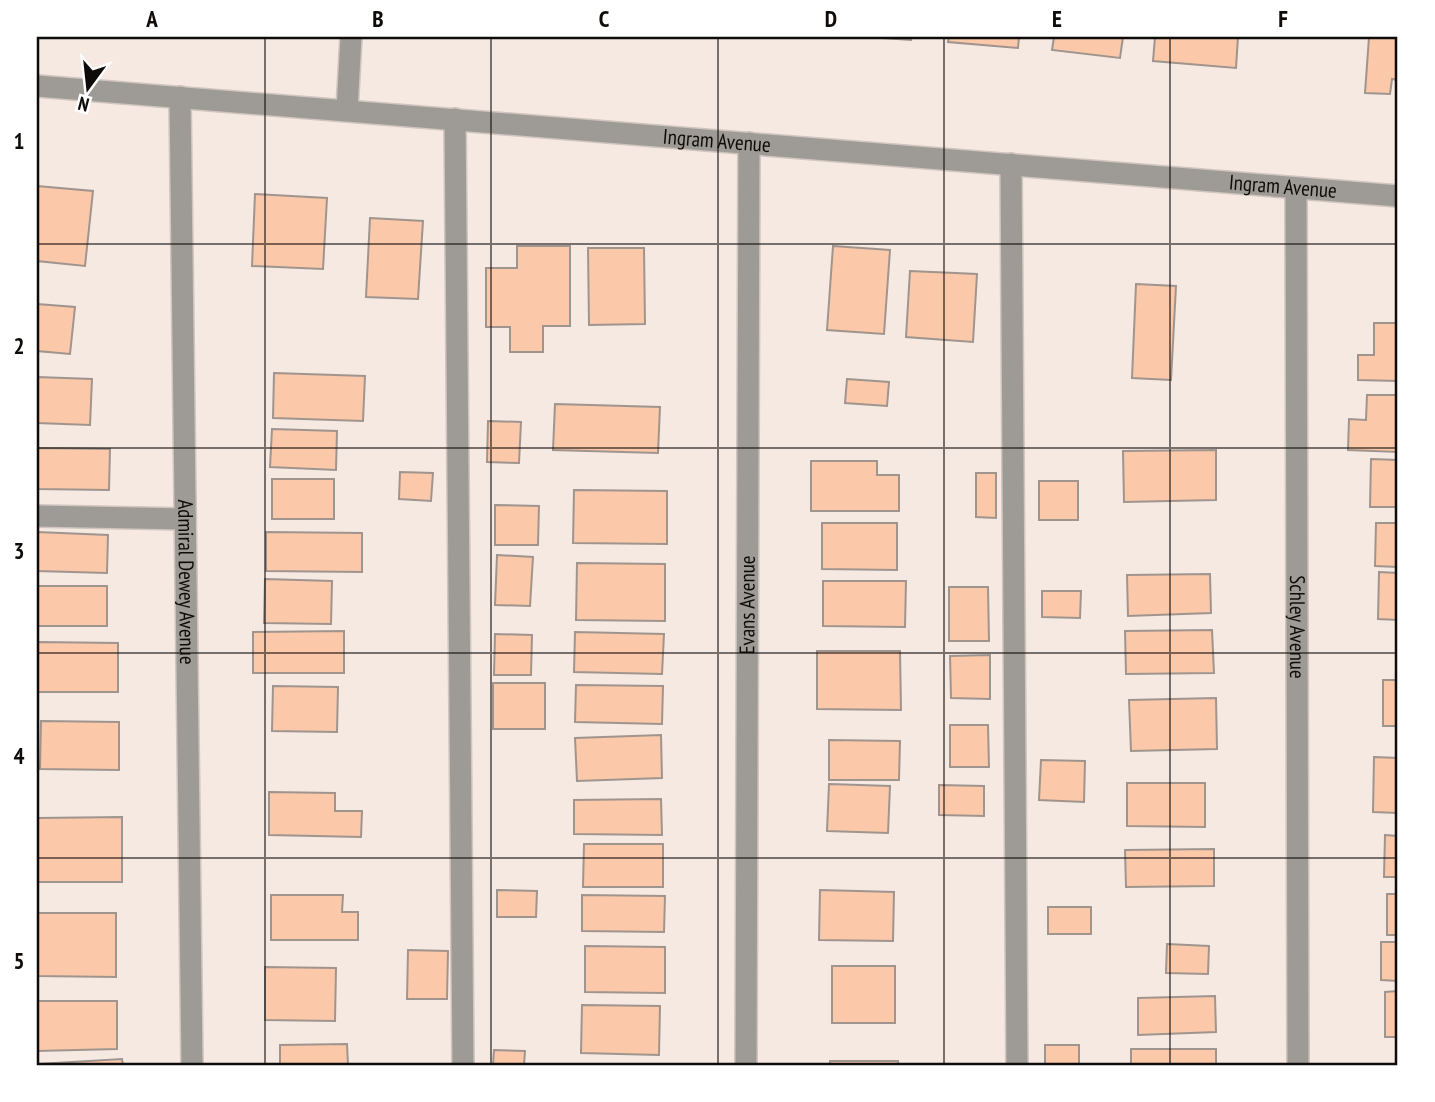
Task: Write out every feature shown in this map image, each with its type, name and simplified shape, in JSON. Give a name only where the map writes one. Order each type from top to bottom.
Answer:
[{"type":"street","points":[[347,110],[351,37]]},
{"type":"street","name":"Ingram Avenue","points":[[37,86],[1398,196]]},
{"type":"street","name":"Admiral Dewey Avenue","points":[[180,97],[192,1065]]},
{"type":"street","points":[[454,119],[463,1065]]},
{"type":"street","name":"Evans Avenue","points":[[746,1065],[749,143]]},
{"type":"street","points":[[1011,164],[1017,1065]]},
{"type":"street","name":"Schley Avenue","points":[[1296,188],[1298,1065]]},
{"type":"street","points":[[37,516],[185,519]]},
{"type":"building","points":[[867,37],[912,37],[911,40]]},
{"type":"building","points":[[949,37],[1019,37],[1018,48],[948,42]]},
{"type":"building","points":[[1054,37],[1123,37],[1120,58],[1052,50]]},
{"type":"building","points":[[1155,37],[1238,37],[1236,68],[1153,61]]},
{"type":"building","points":[[1369,37],[1398,37],[1398,80],[1392,79],[1390,94],[1365,93]]},
{"type":"building","points":[[37,186],[93,191],[85,266],[37,261]]},
{"type":"building","points":[[255,194],[327,198],[323,269],[252,266]]},
{"type":"building","points":[[370,218],[423,221],[418,299],[366,297]]},
{"type":"building","points":[[517,246],[570,246],[570,326],[543,326],[543,352],[510,352],[510,327],[486,327],[486,268],[517,268]]},
{"type":"building","points":[[833,246],[890,250],[884,334],[827,330]]},
{"type":"building","points":[[588,248],[644,248],[645,324],[589,325]]},
{"type":"building","points":[[910,271],[977,274],[973,342],[906,337]]},
{"type":"building","points":[[1136,284],[1176,286],[1171,380],[1132,378]]},
{"type":"building","points":[[37,304],[75,307],[70,354],[37,351]]},
{"type":"building","points":[[1374,323],[1398,323],[1398,381],[1358,380],[1358,355],[1374,355]]},
{"type":"building","points":[[274,373],[365,376],[363,421],[273,418]]},
{"type":"building","points":[[37,377],[92,379],[90,425],[37,423]]},
{"type":"building","points":[[847,379],[889,382],[887,406],[845,403]]},
{"type":"building","points":[[1367,395],[1398,395],[1398,452],[1348,450],[1349,419],[1366,420]]},
{"type":"building","points":[[555,404],[660,407],[658,453],[553,450]]},
{"type":"building","points":[[488,421],[521,422],[519,463],[487,462]]},
{"type":"building","points":[[272,429],[337,431],[336,470],[270,467]]},
{"type":"building","points":[[37,448],[110,449],[109,490],[37,489]]},
{"type":"building","points":[[1216,450],[1216,500],[1124,502],[1123,451]]},
{"type":"building","points":[[1371,459],[1398,460],[1398,507],[1370,507]]},
{"type":"building","points":[[811,461],[877,461],[877,475],[899,475],[899,511],[811,511]]},
{"type":"building","points":[[400,472],[433,473],[431,501],[399,499]]},
{"type":"building","points":[[976,473],[996,473],[996,518],[976,517]]},
{"type":"building","points":[[272,479],[334,479],[334,519],[272,519]]},
{"type":"building","points":[[1039,481],[1078,481],[1078,520],[1039,520]]},
{"type":"building","points":[[574,490],[667,491],[667,544],[573,543]]},
{"type":"building","points":[[495,505],[539,506],[538,545],[495,545]]},
{"type":"building","points":[[822,523],[897,523],[897,570],[822,569]]},
{"type":"building","points":[[1376,523],[1398,523],[1398,567],[1375,566]]},
{"type":"building","points":[[37,532],[108,535],[107,573],[37,571]]},
{"type":"building","points":[[266,532],[362,533],[362,572],[266,571]]},
{"type":"building","points":[[497,555],[533,557],[530,606],[495,605]]},
{"type":"building","points":[[577,563],[665,564],[665,621],[576,620]]},
{"type":"building","points":[[1379,572],[1398,573],[1398,620],[1378,619]]},
{"type":"building","points":[[1210,574],[1211,613],[1128,616],[1127,575]]},
{"type":"building","points":[[265,579],[332,581],[331,624],[264,623]]},
{"type":"building","points":[[823,581],[906,581],[905,627],[823,626]]},
{"type":"building","points":[[37,586],[107,586],[107,626],[37,626]]},
{"type":"building","points":[[949,587],[988,587],[989,641],[949,641]]},
{"type":"building","points":[[1042,591],[1081,591],[1080,618],[1042,617]]},
{"type":"building","points":[[1212,630],[1214,673],[1126,674],[1125,631]]},
{"type":"building","points":[[344,631],[344,673],[253,673],[253,632]]},
{"type":"building","points":[[575,632],[664,634],[662,674],[574,672]]},
{"type":"building","points":[[495,634],[532,635],[531,675],[494,675]]},
{"type":"building","points":[[37,642],[118,643],[118,692],[37,692]]},
{"type":"building","points":[[817,651],[900,651],[901,710],[817,709]]},
{"type":"building","points":[[990,655],[990,699],[951,698],[950,656]]},
{"type":"building","points":[[1383,680],[1398,680],[1398,726],[1383,726]]},
{"type":"building","points":[[493,683],[545,683],[545,729],[493,729]]},
{"type":"building","points":[[576,685],[663,686],[662,724],[575,722]]},
{"type":"building","points":[[273,686],[338,687],[337,732],[272,731]]},
{"type":"building","points":[[1216,698],[1217,749],[1131,751],[1129,700]]},
{"type":"building","points":[[41,721],[119,722],[119,770],[40,769]]},
{"type":"building","points":[[950,725],[988,725],[989,767],[950,767]]},
{"type":"building","points":[[661,735],[662,778],[577,781],[575,738]]},
{"type":"building","points":[[829,740],[900,741],[899,780],[829,780]]},
{"type":"building","points":[[1374,757],[1398,758],[1398,813],[1373,812]]},
{"type":"building","points":[[1041,760],[1085,761],[1084,802],[1039,800]]},
{"type":"building","points":[[1127,783],[1205,783],[1205,827],[1127,826]]},
{"type":"building","points":[[829,784],[890,786],[888,833],[827,831]]},
{"type":"building","points":[[939,785],[984,786],[984,816],[939,815]]},
{"type":"building","points":[[269,792],[335,793],[335,811],[362,811],[361,837],[269,835]]},
{"type":"building","points":[[661,799],[662,835],[574,834],[574,800]]},
{"type":"building","points":[[122,817],[122,882],[37,882],[37,818]]},
{"type":"building","points":[[1385,835],[1398,836],[1398,877],[1384,877]]},
{"type":"building","points":[[584,844],[663,844],[663,887],[583,887]]},
{"type":"building","points":[[1214,849],[1214,886],[1126,887],[1125,850]]},
{"type":"building","points":[[497,890],[537,891],[536,917],[497,917]]},
{"type":"building","points":[[820,890],[894,892],[893,941],[819,940]]},
{"type":"building","points":[[1387,894],[1398,894],[1398,935],[1387,935]]},
{"type":"building","points":[[271,895],[343,895],[342,912],[358,912],[358,940],[271,940]]},
{"type":"building","points":[[582,895],[665,896],[664,932],[582,931]]},
{"type":"building","points":[[1048,907],[1091,907],[1091,934],[1048,934]]},
{"type":"building","points":[[37,913],[116,913],[116,977],[37,976]]},
{"type":"building","points":[[1381,942],[1398,942],[1398,981],[1381,980]]},
{"type":"building","points":[[1167,944],[1209,946],[1208,974],[1166,973]]},
{"type":"building","points":[[585,946],[665,947],[665,993],[585,992]]},
{"type":"building","points":[[408,950],[448,951],[447,999],[407,999]]},
{"type":"building","points":[[832,966],[895,966],[895,1023],[832,1023]]},
{"type":"building","points":[[265,967],[336,968],[335,1021],[265,1020]]},
{"type":"building","points":[[1398,991],[1398,1037],[1385,1037],[1385,992]]},
{"type":"building","points":[[1215,996],[1216,1032],[1138,1035],[1138,998]]},
{"type":"building","points":[[37,1001],[117,1001],[117,1049],[37,1051]]},
{"type":"building","points":[[582,1005],[660,1006],[659,1055],[581,1053]]},
{"type":"building","points":[[347,1044],[348,1065],[280,1065],[280,1045]]},
{"type":"building","points":[[1045,1045],[1079,1045],[1079,1065],[1045,1065]]},
{"type":"building","points":[[1131,1049],[1216,1049],[1216,1065],[1131,1065]]},
{"type":"building","points":[[494,1050],[525,1051],[524,1065],[493,1065]]},
{"type":"building","points":[[122,1059],[123,1065],[39,1065],[39,1064]]},
{"type":"building","points":[[830,1061],[898,1061],[898,1065],[830,1065]]}]
